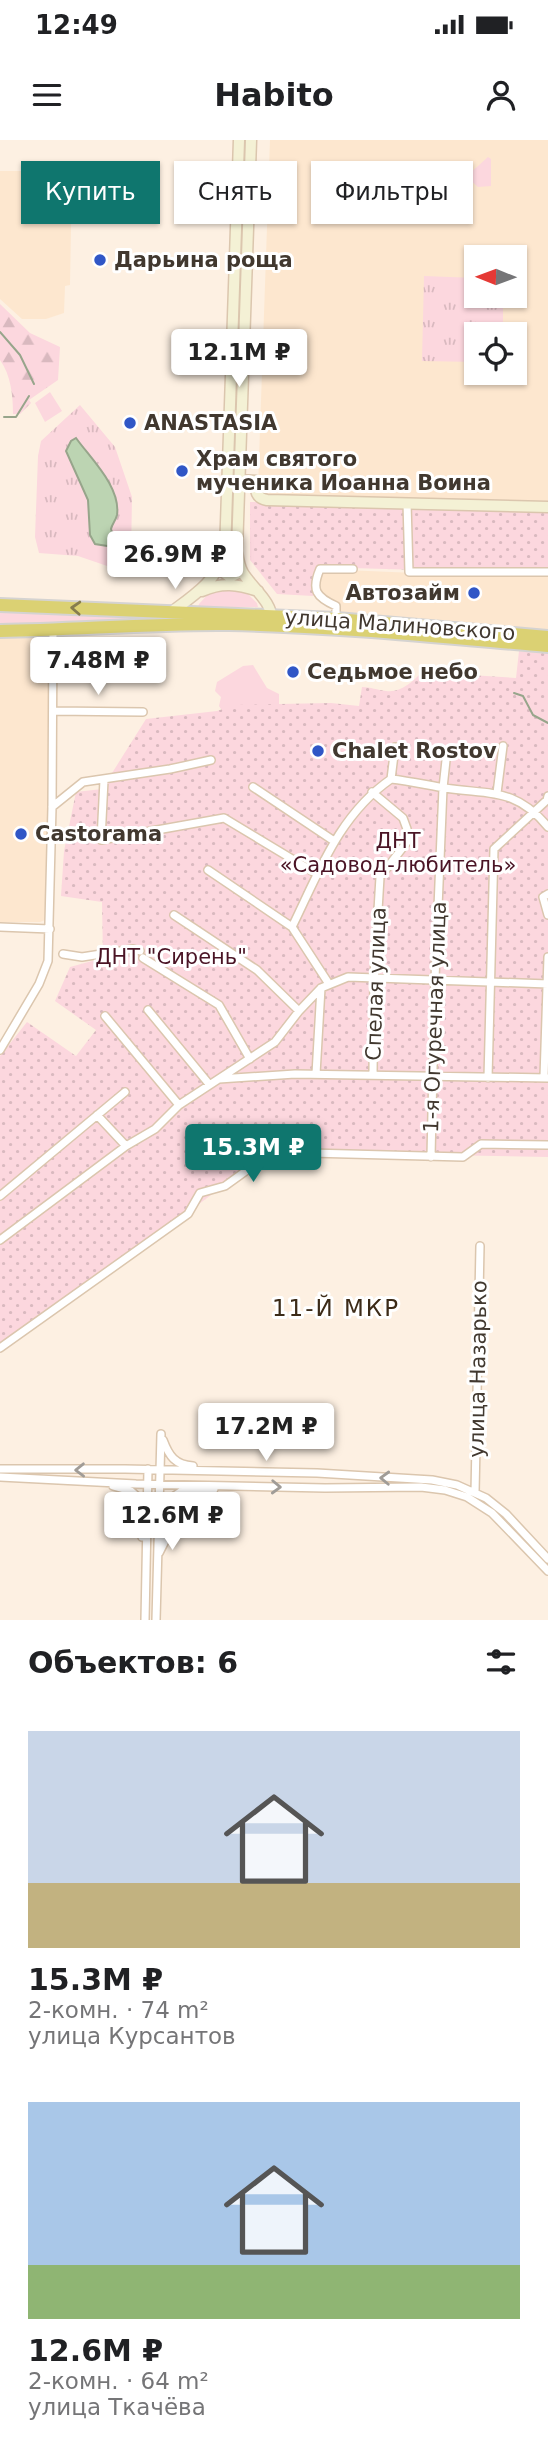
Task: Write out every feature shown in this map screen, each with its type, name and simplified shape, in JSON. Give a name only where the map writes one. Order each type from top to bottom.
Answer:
[{"type":"highway","name":"улица Малиновского","points":[[0,605],[272,621],[548,646]]},
{"type":"highway","name":"улица Малиновского","points":[[0,631],[335,619],[548,637]]},
{"type":"main road","points":[[198,593],[219,569],[225,552],[239,140]]},
{"type":"main road","points":[[251,140],[237,551],[242,571],[258,590],[272,621]]},
{"type":"main road","points":[[231,391],[237,395],[244,391]]},
{"type":"main road","points":[[231,408],[237,404],[243,409]]},
{"type":"main road","points":[[240,480],[256,481],[255,491],[258,496],[267,500],[548,507]]},
{"type":"main road","points":[[219,569],[230,577],[242,571]]},
{"type":"main road","points":[[168,614],[198,593],[218,584],[228,583],[258,590]]},
{"type":"street","points":[[407,503],[409,572],[548,572]]},
{"type":"street","points":[[335,619],[336,606],[322,599],[315,587],[315,579],[320,569],[353,569]]},
{"type":"street","points":[[0,1049],[38,984],[48,961],[53,629]]},
{"type":"street","points":[[53,710],[143,712]]},
{"type":"street","points":[[497,793],[503,746]]},
{"type":"street","points":[[391,779],[394,747]]},
{"type":"street","name":"1-я Огуречная улица","points":[[431,1157],[435,979],[447,751]]},
{"type":"street","points":[[52,807],[83,782],[211,760]]},
{"type":"street","points":[[292,926],[334,841],[351,815],[372,792],[391,779],[509,796],[546,821]]},
{"type":"street","points":[[104,780],[101,841],[225,818],[317,874]]},
{"type":"street","points":[[253,787],[334,841]]},
{"type":"street","name":"Спелая улица","points":[[372,792],[403,818],[407,829],[407,842],[380,877],[374,977],[373,1075]]},
{"type":"street","points":[[488,1078],[494,849],[547,800],[548,796]]},
{"type":"street","points":[[208,870],[292,926],[329,984]]},
{"type":"street","points":[[546,895],[548,915]]},
{"type":"street","points":[[174,915],[257,970],[299,1011]]},
{"type":"street","points":[[0,927],[50,929]]},
{"type":"street","points":[[63,954],[82,957],[133,949],[219,1004],[250,1059]]},
{"type":"street","points":[[212,1082],[316,1074],[546,1077],[548,957]]},
{"type":"street","points":[[0,1240],[126,1146],[155,1129],[179,1105],[275,1042],[320,988],[348,976],[547,984]]},
{"type":"street","points":[[316,1074],[320,988]]},
{"type":"street","points":[[148,1010],[212,1082]]},
{"type":"street","points":[[105,1016],[179,1105]]},
{"type":"street","points":[[0,1029],[9,1032]]},
{"type":"street","points":[[0,1196],[125,1092]]},
{"type":"street","points":[[97,1115],[126,1146]]},
{"type":"street","points":[[0,1348],[188,1214],[200,1192],[225,1186],[272,1152],[463,1157],[481,1144],[548,1144]]},
{"type":"street","name":"улица Назарько","points":[[475,1493],[481,1246]]},
{"type":"street","points":[[156,1620],[161,1434],[168,1453],[180,1465],[208,1466],[221,1471]]},
{"type":"street","points":[[0,1469],[317,1472],[432,1480],[457,1485],[475,1493],[506,1514],[548,1559]]},
{"type":"street","points":[[147,1620],[150,1604],[145,1591],[148,1469]]},
{"type":"street","points":[[251,1486],[254,1477],[301,1477],[317,1472]]},
{"type":"street","points":[[0,1477],[325,1488],[421,1487],[455,1493],[482,1505],[548,1571]]},
{"type":"street","points":[[82,1480],[87,1484],[124,1488],[137,1494],[141,1502],[142,1542],[146,1556]]},
{"type":"street","points":[[158,1557],[165,1541],[166,1508],[170,1499],[182,1491],[212,1490],[223,1485]]},
{"type":"street","points":[[146,1535],[151,1532],[154,1534],[153,1567],[157,1580]]},
{"type":"shaded area","points":[[270,140],[548,140],[548,503],[265,498],[258,488],[267,224],[297,224],[297,161],[269,161]]},
{"type":"shaded area","points":[[0,171],[21,171],[21,224],[71,224],[70,285],[65,286],[64,313],[46,319],[22,319],[0,299]]},
{"type":"shaded area","points":[[76,438],[104,474],[114,494],[117,515],[111,529],[115,541],[107,546],[95,544],[90,535],[88,500],[66,451],[71,441]]},
{"type":"shaded area","points":[[321,569],[462,575],[548,574],[548,631],[332,613],[332,602],[320,595],[317,579]]},
{"type":"shaded area","points":[[0,634],[54,634],[50,912],[45,920],[40,922],[0,922]]},
{"type":"green space","points":[[244,140],[246,140],[245,161],[243,161]]},
{"type":"green space","points":[[488,157],[491,159],[491,186],[478,187],[473,182],[473,170]]},
{"type":"green space","points":[[241,224],[243,224],[240,337],[237,337]]},
{"type":"green space","points":[[424,276],[464,278],[464,308],[503,308],[503,322],[464,322],[464,362],[422,361]]},
{"type":"green space","points":[[0,304],[30,333],[60,347],[58,380],[29,400],[31,403],[20,414],[13,414],[11,386],[0,360]]},
{"type":"green space","points":[[50,392],[62,411],[45,422],[35,403]]},
{"type":"green space","points":[[80,405],[115,447],[132,497],[131,556],[116,569],[78,556],[39,553],[35,537],[41,441]]},
{"type":"green space","points":[[250,502],[548,508],[548,570],[489,572],[317,567],[313,578],[313,596],[277,594],[250,560]]},
{"type":"green space","points":[[220,587],[245,591],[258,607],[198,607],[209,593]]},
{"type":"green space","points":[[0,609],[141,618],[141,620],[0,626]]},
{"type":"green space","points":[[519,651],[548,653],[548,1157],[268,1152],[0,1351],[0,1056],[27,1022],[76,1056],[96,1030],[55,1001],[70,967],[103,958],[102,902],[61,896],[64,851],[76,792],[102,789],[146,719],[217,711],[234,705],[331,703],[359,706],[362,687],[386,691],[401,689],[422,672],[516,678]]},
{"type":"green space","points":[[253,665],[267,688],[279,694],[279,709],[225,715],[219,706],[221,697],[215,691],[217,682],[243,666]]},
{"type":"waterway","points":[[0,332],[20,355],[34,384]]},
{"type":"waterway","points":[[4,417],[16,417],[29,396]]},
{"type":"waterway","points":[[514,693],[523,696],[533,715],[548,723]]},
{"type":"place","name":"Дарьина роща","points":[[100,260]]},
{"type":"place","name":"ANASTASIA","points":[[130,423]]},
{"type":"place","name":"Храм святого мученика Иоанна Воина","points":[[182,471]]},
{"type":"place","name":"Автозайм","points":[[474,593]]},
{"type":"place","name":"Седьмое небо","points":[[293,672]]},
{"type":"place","name":"Chalet Rostov","points":[[318,751]]},
{"type":"place","name":"Castorama","points":[[21,834]]},
{"type":"district","name":"11-Й МКР","points":[[336,1308]]},
{"type":"park label","name":"ДНТ «Садовод-любитель»","points":[[398,853]]},
{"type":"park label","name":"ДНТ \"Сирень\"","points":[[171,957]]}]
